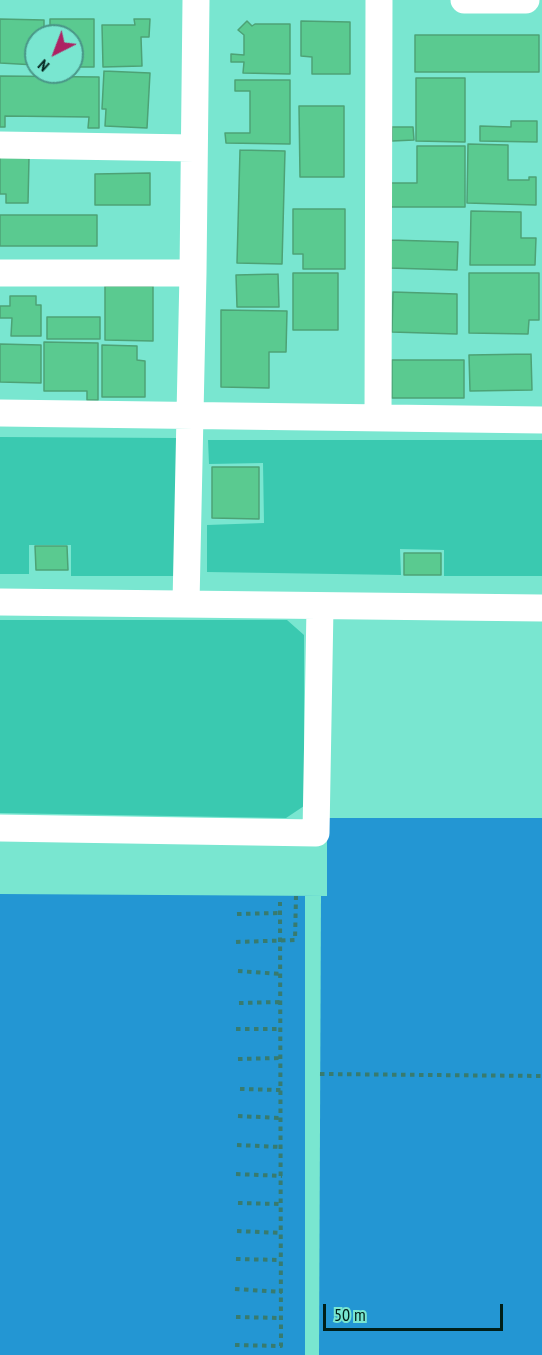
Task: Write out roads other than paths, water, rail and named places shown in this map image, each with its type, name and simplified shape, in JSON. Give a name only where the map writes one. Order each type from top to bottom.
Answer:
[{"type":"street","points":[[186,603],[191,415],[196,0]]},
{"type":"street","points":[[378,418],[379,0]]},
{"type":"street","points":[[465,0],[526,0]]},
{"type":"street","points":[[0,145],[194,147]]},
{"type":"street","points":[[0,273],[193,273]]},
{"type":"street","points":[[0,413],[542,420]]},
{"type":"street","points":[[0,602],[542,608]]},
{"type":"street","points":[[0,828],[316,833],[320,607]]},
{"type":"water","points":[[327,818],[542,818],[542,1355],[0,1355],[0,894],[327,896]]}]
